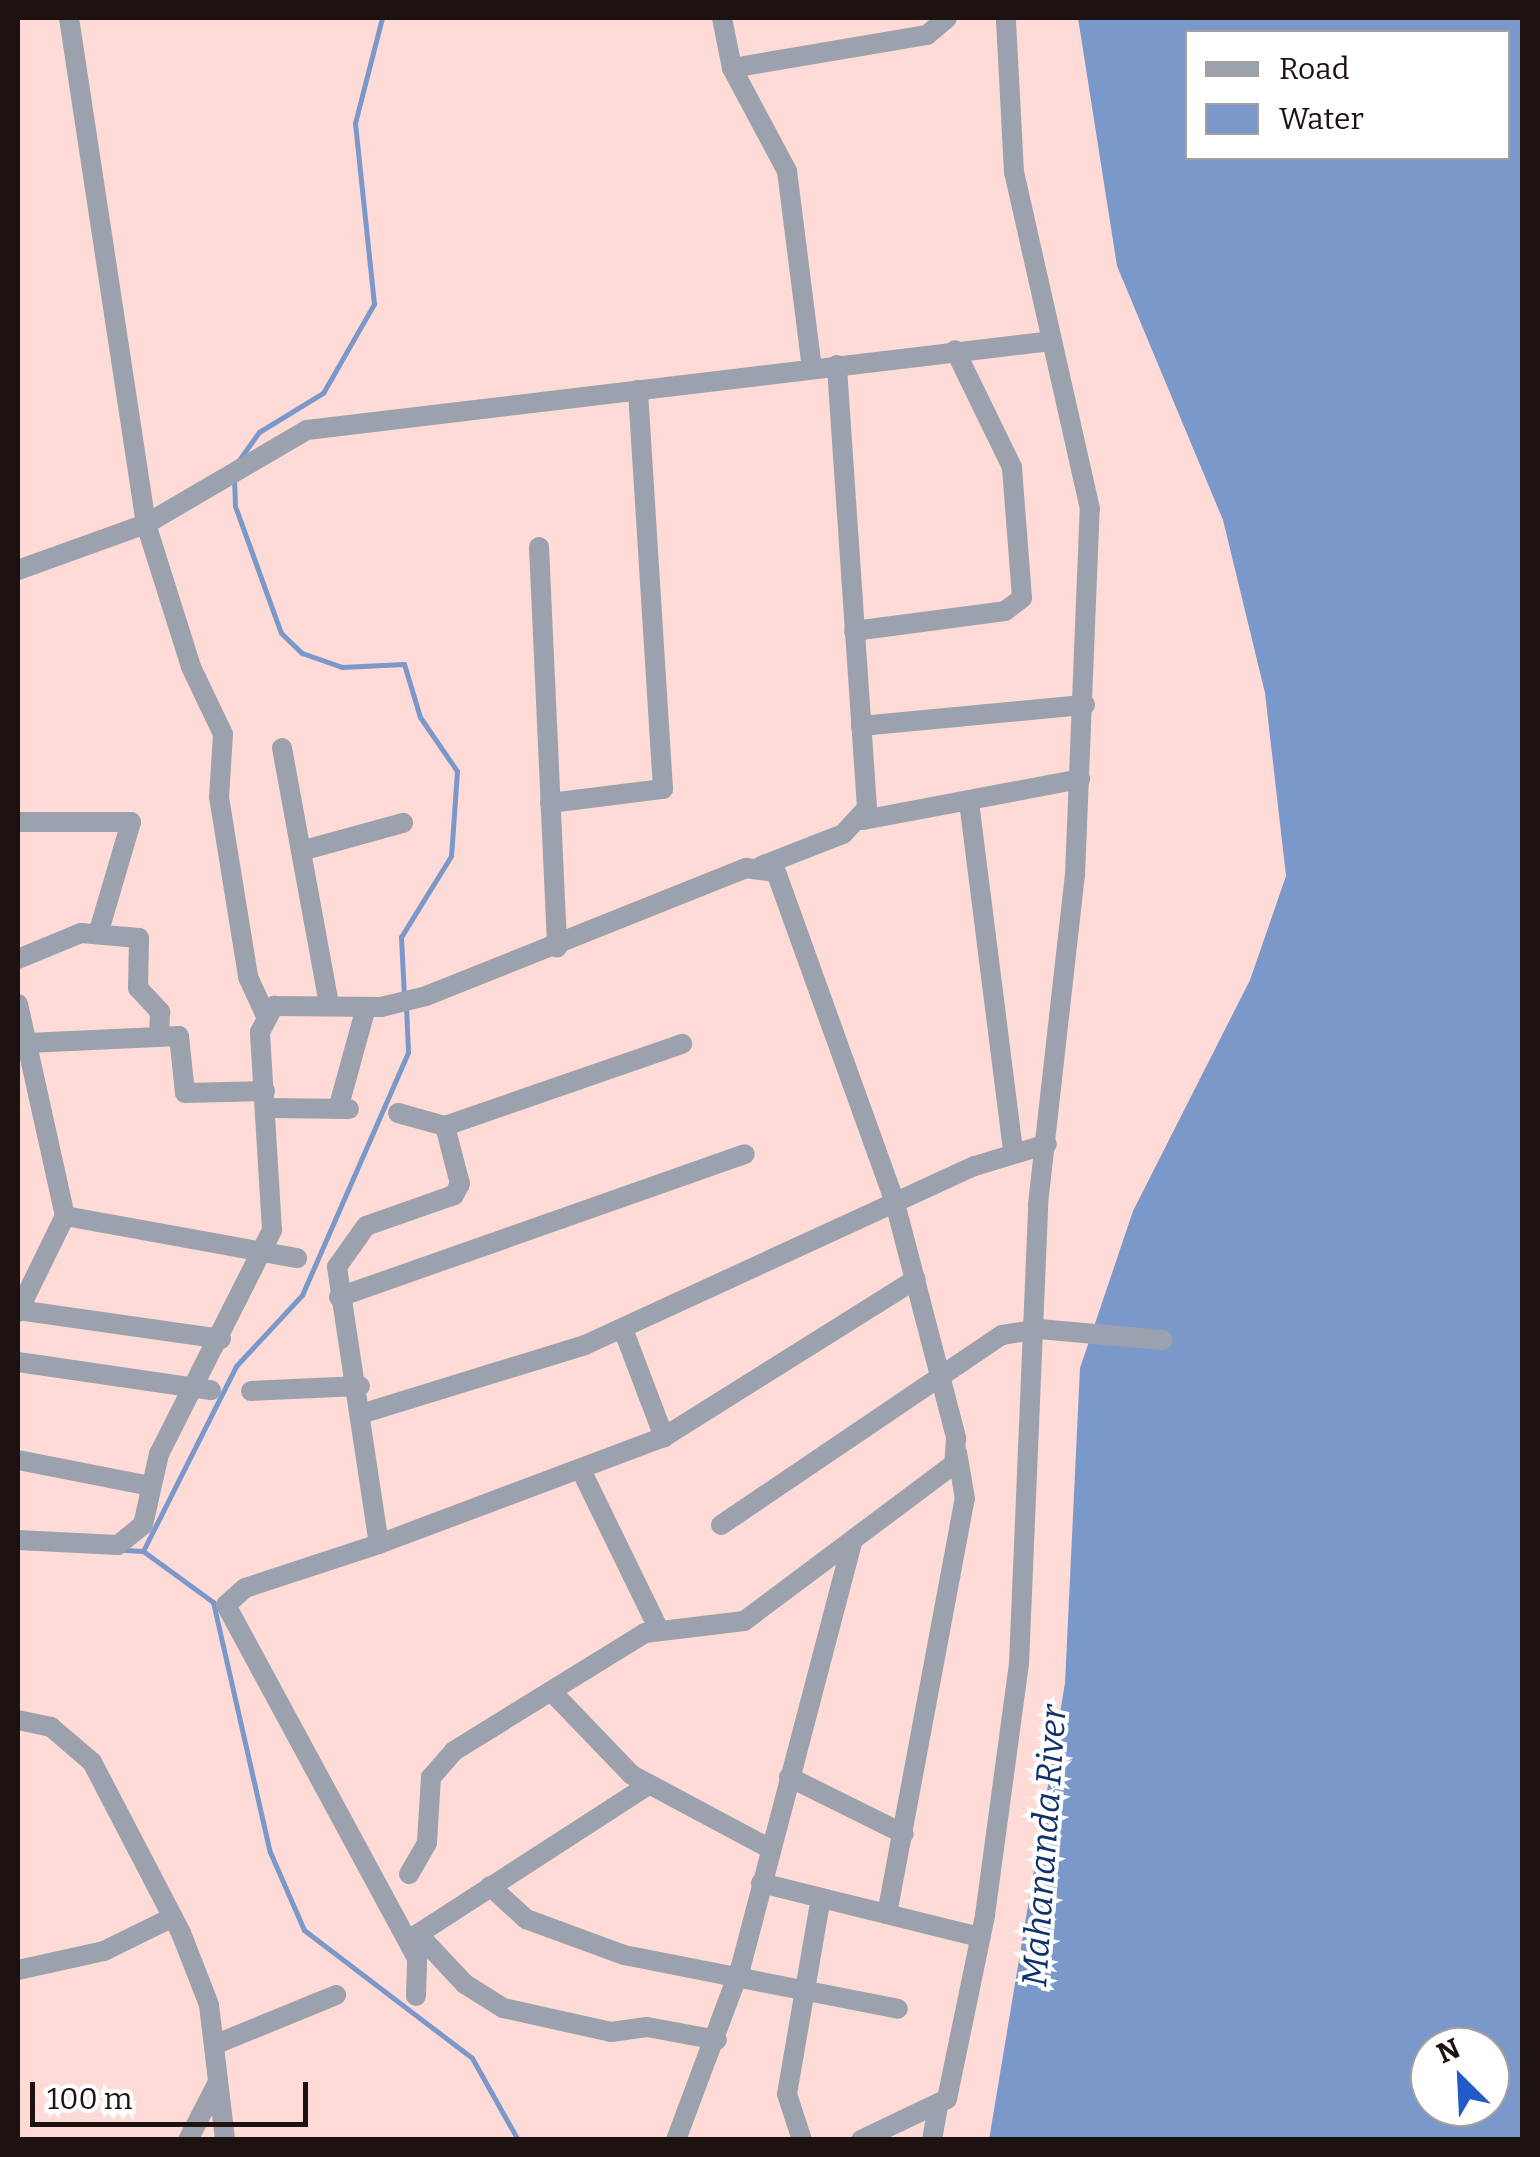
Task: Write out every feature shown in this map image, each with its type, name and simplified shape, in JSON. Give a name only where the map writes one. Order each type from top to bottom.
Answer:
[{"type":"street","points":[[18,1540],[118,1545],[143,1524],[150,1486],[266,1254],[276,1201],[266,1100],[265,1014],[248,977],[219,797],[223,734],[146,524],[69,18]]},
{"type":"street","points":[[722,18],[732,68],[787,171],[812,368]]},
{"type":"street","points":[[732,68],[927,36],[948,18]]},
{"type":"street","points":[[861,2140],[947,2099],[980,1936],[1020,1664],[1047,1144],[1085,705],[1090,509],[1014,173],[1006,18]]},
{"type":"street","points":[[18,570],[146,524],[307,430],[1051,341]]},
{"type":"street","points":[[854,631],[1005,611],[1022,598],[1012,467],[955,350]]},
{"type":"street","points":[[838,365],[861,726],[863,820]]},
{"type":"street","points":[[550,803],[663,790],[638,390]]},
{"type":"street","points":[[538,547],[557,948]]},
{"type":"street","points":[[861,726],[1085,705]]},
{"type":"street","points":[[282,748],[329,1004]]},
{"type":"street","points":[[265,1014],[288,1001],[374,1007],[426,996],[761,866],[863,820],[1080,778]]},
{"type":"street","points":[[970,802],[1013,1152]]},
{"type":"street","points":[[18,822],[130,822],[100,931]]},
{"type":"street","points":[[301,851],[403,823]]},
{"type":"street","points":[[761,866],[784,888],[896,1203],[940,1371],[966,1498],[887,1914]]},
{"type":"street","points":[[18,959],[100,931],[139,938],[138,988],[160,1012],[159,1035]]},
{"type":"street","points":[[18,1004],[65,1216],[18,1310],[221,1338]]},
{"type":"street","points":[[28,1043],[159,1035],[183,1041],[185,1092],[344,1109],[374,1007]]},
{"type":"street","points":[[398,1113],[445,1126],[682,1044]]},
{"type":"street","points":[[379,1544],[360,1386],[333,1266],[366,1226],[454,1195],[460,1172],[445,1126]]},
{"type":"street","points":[[364,1414],[623,1329],[896,1203],[1013,1152],[1047,1144]]},
{"type":"street","points":[[339,1297],[746,1154]]},
{"type":"street","points":[[65,1216],[297,1258]]},
{"type":"street","points":[[417,1958],[226,1604],[245,1588],[379,1544],[664,1437],[916,1279]]},
{"type":"street","points":[[623,1329],[664,1437]]},
{"type":"street","points":[[721,1525],[940,1371],[1002,1335],[1040,1329],[1163,1340]]},
{"type":"street","points":[[18,1362],[201,1388]]},
{"type":"street","points":[[251,1390],[360,1386]]},
{"type":"street","points":[[409,1874],[427,1843],[426,1790],[438,1766],[658,1628],[729,1628],[946,1474],[957,1452]]},
{"type":"street","points":[[18,1460],[150,1486]]},
{"type":"street","points":[[582,1470],[658,1628]]},
{"type":"street","points":[[676,2140],[718,2040],[737,1976],[852,1542]]},
{"type":"street","points":[[552,1692],[648,1785],[769,1848]]},
{"type":"street","points":[[18,1720],[51,1728],[92,1762],[173,1918],[204,1986],[225,2140]]},
{"type":"street","points":[[789,1777],[904,1834]]},
{"type":"street","points":[[418,1934],[648,1785]]},
{"type":"street","points":[[760,1884],[980,1936]]},
{"type":"street","points":[[490,1886],[526,1919],[600,1947],[898,2010]]},
{"type":"street","points":[[802,2140],[787,2094],[812,1991],[822,1898]]},
{"type":"street","points":[[18,1970],[104,1951],[173,1918]]},
{"type":"street","points":[[416,1996],[418,1934]]},
{"type":"street","points":[[418,1934],[466,1984],[503,2008],[610,2032],[642,2027],[718,2040]]},
{"type":"street","points":[[214,2045],[336,1994]]},
{"type":"street","points":[[188,2140],[216,2084]]},
{"type":"street","points":[[932,2140],[938,2106]]},
{"type":"water","name":"Mahananda River","points":[[1078,18],[1522,18],[1522,2139],[989,2140],[1065,1683],[1080,1368],[1133,1211],[1250,980],[1286,876],[1265,693],[1223,520],[1117,266]]},
{"type":"waterway","points":[[234,467],[259,432],[323,393],[374,304],[355,123],[382,18]]},
{"type":"waterway","points":[[234,478],[235,506],[281,633],[302,653],[342,667],[404,664],[420,717],[457,771],[451,856],[401,937],[404,997]]},
{"type":"waterway","points":[[143,1551],[236,1366],[302,1295],[408,1052],[406,1007]]},
{"type":"waterway","points":[[125,1550],[143,1551],[213,1602],[270,1852],[304,1930],[472,2058],[518,2140]]}]
